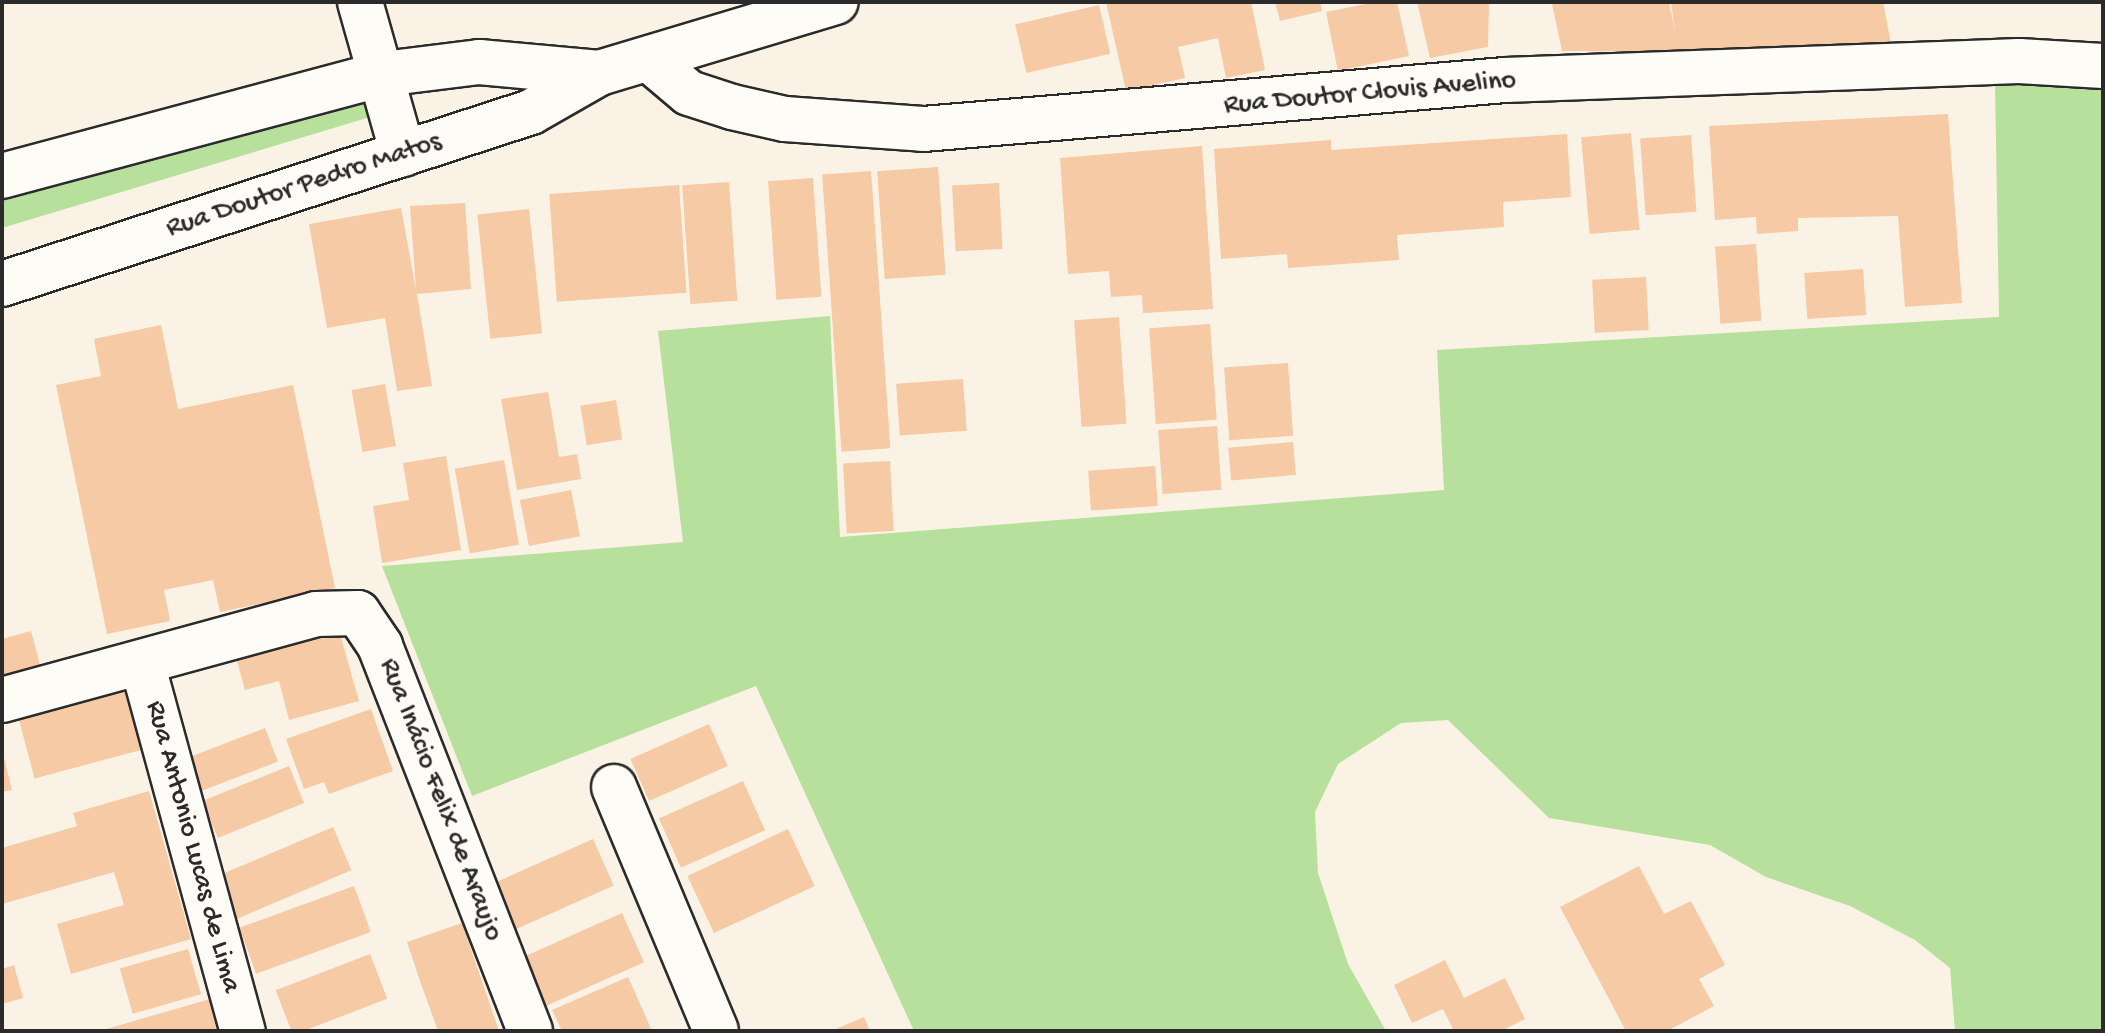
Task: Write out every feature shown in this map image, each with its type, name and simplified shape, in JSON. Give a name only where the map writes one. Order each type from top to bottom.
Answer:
[{"type":"street","points":[[360,2],[383,74],[403,154]]},
{"type":"street","name":"Rua Doutor Pedro Matos","points":[[2,176],[383,74],[479,62],[599,73],[652,62],[836,2]]},
{"type":"street","name":"Rua Doutor Clovis Avelino","points":[[652,62],[689,93],[732,107],[785,119],[923,129],[1505,80],[2019,61],[2103,66]]},
{"type":"street","name":"Rua Doutor Pedro Matos","points":[[2,284],[531,112],[599,73]]},
{"type":"street","name":"Rua Inácio Felix de Araujo","points":[[316,614],[358,613],[380,646],[530,1031]]},
{"type":"street","name":"Rua Antonio Lucas de Lima","points":[[2,700],[316,614]]},
{"type":"street","name":"Rua Antonio Lucas de Lima","points":[[142,663],[243,1031]]},
{"type":"street","points":[[614,787],[716,1031]]},
{"type":"green space","points":[[1995,84],[2103,85],[2103,1031],[1955,1031],[1950,968],[1915,940],[1850,906],[1766,877],[1710,845],[1549,818],[1448,720],[1401,723],[1338,764],[1315,812],[1318,873],[1348,964],[1386,1031],[914,1031],[756,686],[472,796],[382,566],[683,542],[658,331],[830,316],[840,537],[1444,490],[1437,350],[1999,317]]},
{"type":"green space","points":[[360,93],[377,101],[370,117],[2,228],[2,190]]},
{"type":"building","points":[[1106,2],[1251,2],[1265,70],[1226,78],[1218,38],[1178,47],[1185,78],[1126,91]]},
{"type":"building","points":[[1275,2],[1320,2],[1322,11],[1280,21]]},
{"type":"building","points":[[1376,2],[1397,2],[1409,56],[1338,71],[1326,12]]},
{"type":"building","points":[[1417,2],[1489,2],[1488,47],[1430,58]]},
{"type":"building","points":[[1669,2],[1675,32],[1671,2],[1883,2],[1891,44],[1853,52],[1562,51],[1552,4]]},
{"type":"building","points":[[1099,5],[1110,54],[1026,73],[1015,24]]},
{"type":"building","points":[[1948,114],[1962,303],[1905,307],[1898,216],[1798,218],[1798,231],[1757,234],[1756,217],[1715,220],[1709,126]]},
{"type":"building","points":[[1631,133],[1639,230],[1590,234],[1581,137]]},
{"type":"building","points":[[1567,134],[1571,197],[1503,202],[1504,227],[1397,235],[1399,260],[1288,268],[1287,254],[1221,259],[1214,149],[1331,140],[1331,150]]},
{"type":"building","points":[[1691,135],[1696,212],[1645,215],[1640,139]]},
{"type":"building","points":[[1202,146],[1213,309],[1143,313],[1142,295],[1111,297],[1109,271],[1068,274],[1060,158]]},
{"type":"building","points":[[938,167],[946,275],[885,279],[877,171]]},
{"type":"building","points":[[871,171],[890,448],[842,452],[822,174]]},
{"type":"building","points":[[813,178],[821,297],[776,300],[768,181]]},
{"type":"building","points":[[729,182],[737,301],[690,304],[682,185]]},
{"type":"building","points":[[999,183],[1002,249],[956,251],[952,185]]},
{"type":"building","points":[[679,185],[687,293],[557,302],[549,194]]},
{"type":"building","points":[[465,203],[471,289],[417,294],[432,386],[397,391],[385,318],[327,328],[309,224],[401,208],[416,290],[410,206]]},
{"type":"building","points":[[529,209],[542,333],[490,339],[477,214]]},
{"type":"building","points":[[1756,244],[1761,321],[1720,324],[1715,247]]},
{"type":"building","points":[[1863,269],[1866,315],[1807,319],[1804,273]]},
{"type":"building","points":[[1646,277],[1649,330],[1595,333],[1592,280]]},
{"type":"building","points":[[1119,317],[1126,424],[1082,427],[1074,320]]},
{"type":"building","points":[[1210,324],[1217,420],[1156,424],[1149,328]]},
{"type":"building","points":[[161,325],[178,409],[293,385],[335,588],[220,612],[213,580],[164,590],[170,621],[107,634],[56,385],[101,376],[94,339]]},
{"type":"building","points":[[1288,363],[1293,436],[1229,440],[1224,367]]},
{"type":"building","points":[[963,379],[967,431],[900,436],[896,384]]},
{"type":"building","points":[[385,384],[396,446],[362,452],[352,390]]},
{"type":"building","points":[[548,392],[559,457],[577,454],[581,479],[517,490],[501,399]]},
{"type":"building","points":[[616,400],[622,440],[587,445],[580,406]]},
{"type":"building","points":[[1217,426],[1221,490],[1163,494],[1158,430]]},
{"type":"building","points":[[1293,442],[1296,475],[1231,481],[1228,448]]},
{"type":"building","points":[[446,456],[461,550],[382,563],[373,506],[409,500],[403,463]]},
{"type":"building","points":[[504,460],[519,545],[470,553],[455,469]]},
{"type":"building","points":[[890,461],[894,531],[847,533],[843,463]]},
{"type":"building","points":[[1155,466],[1158,506],[1091,511],[1088,471]]},
{"type":"building","points":[[571,490],[580,536],[529,546],[520,500]]},
{"type":"building","points":[[335,616],[359,701],[289,720],[279,681],[245,690],[232,643]]},
{"type":"building","points":[[31,631],[42,673],[2,684],[2,639]]},
{"type":"building","points":[[125,687],[142,750],[35,779],[18,716]]},
{"type":"building","points":[[371,709],[393,771],[329,794],[324,782],[304,789],[286,739]]},
{"type":"building","points":[[709,724],[728,766],[649,801],[630,759]]},
{"type":"building","points":[[265,728],[278,762],[197,793],[184,759]]},
{"type":"building","points":[[2,755],[12,790],[2,792]]},
{"type":"building","points":[[289,766],[304,803],[218,838],[203,801]]},
{"type":"building","points":[[743,781],[765,830],[681,868],[659,818]]},
{"type":"building","points":[[149,791],[191,939],[71,974],[57,924],[124,905],[114,872],[2,904],[2,848],[77,826],[73,813]]},
{"type":"building","points":[[333,827],[351,870],[234,920],[216,877]]},
{"type":"building","points":[[788,829],[815,886],[714,933],[687,876]]},
{"type":"building","points":[[593,839],[614,886],[507,933],[486,887]]},
{"type":"building","points":[[1639,866],[1664,914],[1691,901],[1725,965],[1699,979],[1714,1006],[1667,1031],[1626,1031],[1560,907]]},
{"type":"building","points":[[354,886],[371,932],[256,974],[239,928]]},
{"type":"building","points":[[622,913],[644,962],[538,1010],[516,960]]},
{"type":"building","points":[[462,923],[499,1031],[438,1031],[420,981],[407,942]]},
{"type":"building","points":[[188,949],[201,994],[133,1014],[120,969]]},
{"type":"building","points":[[370,954],[387,999],[303,1031],[291,1031],[276,990]]},
{"type":"building","points":[[1445,960],[1464,998],[1505,978],[1525,1019],[1501,1031],[1454,1031],[1443,1009],[1412,1023],[1394,985]]},
{"type":"building","points":[[14,965],[23,998],[2,1004],[2,969]]},
{"type":"building","points":[[628,977],[652,1031],[562,1031],[552,1010]]},
{"type":"building","points":[[210,999],[218,1031],[103,1031],[103,1030]]},
{"type":"building","points":[[864,1017],[870,1031],[831,1031]]}]
